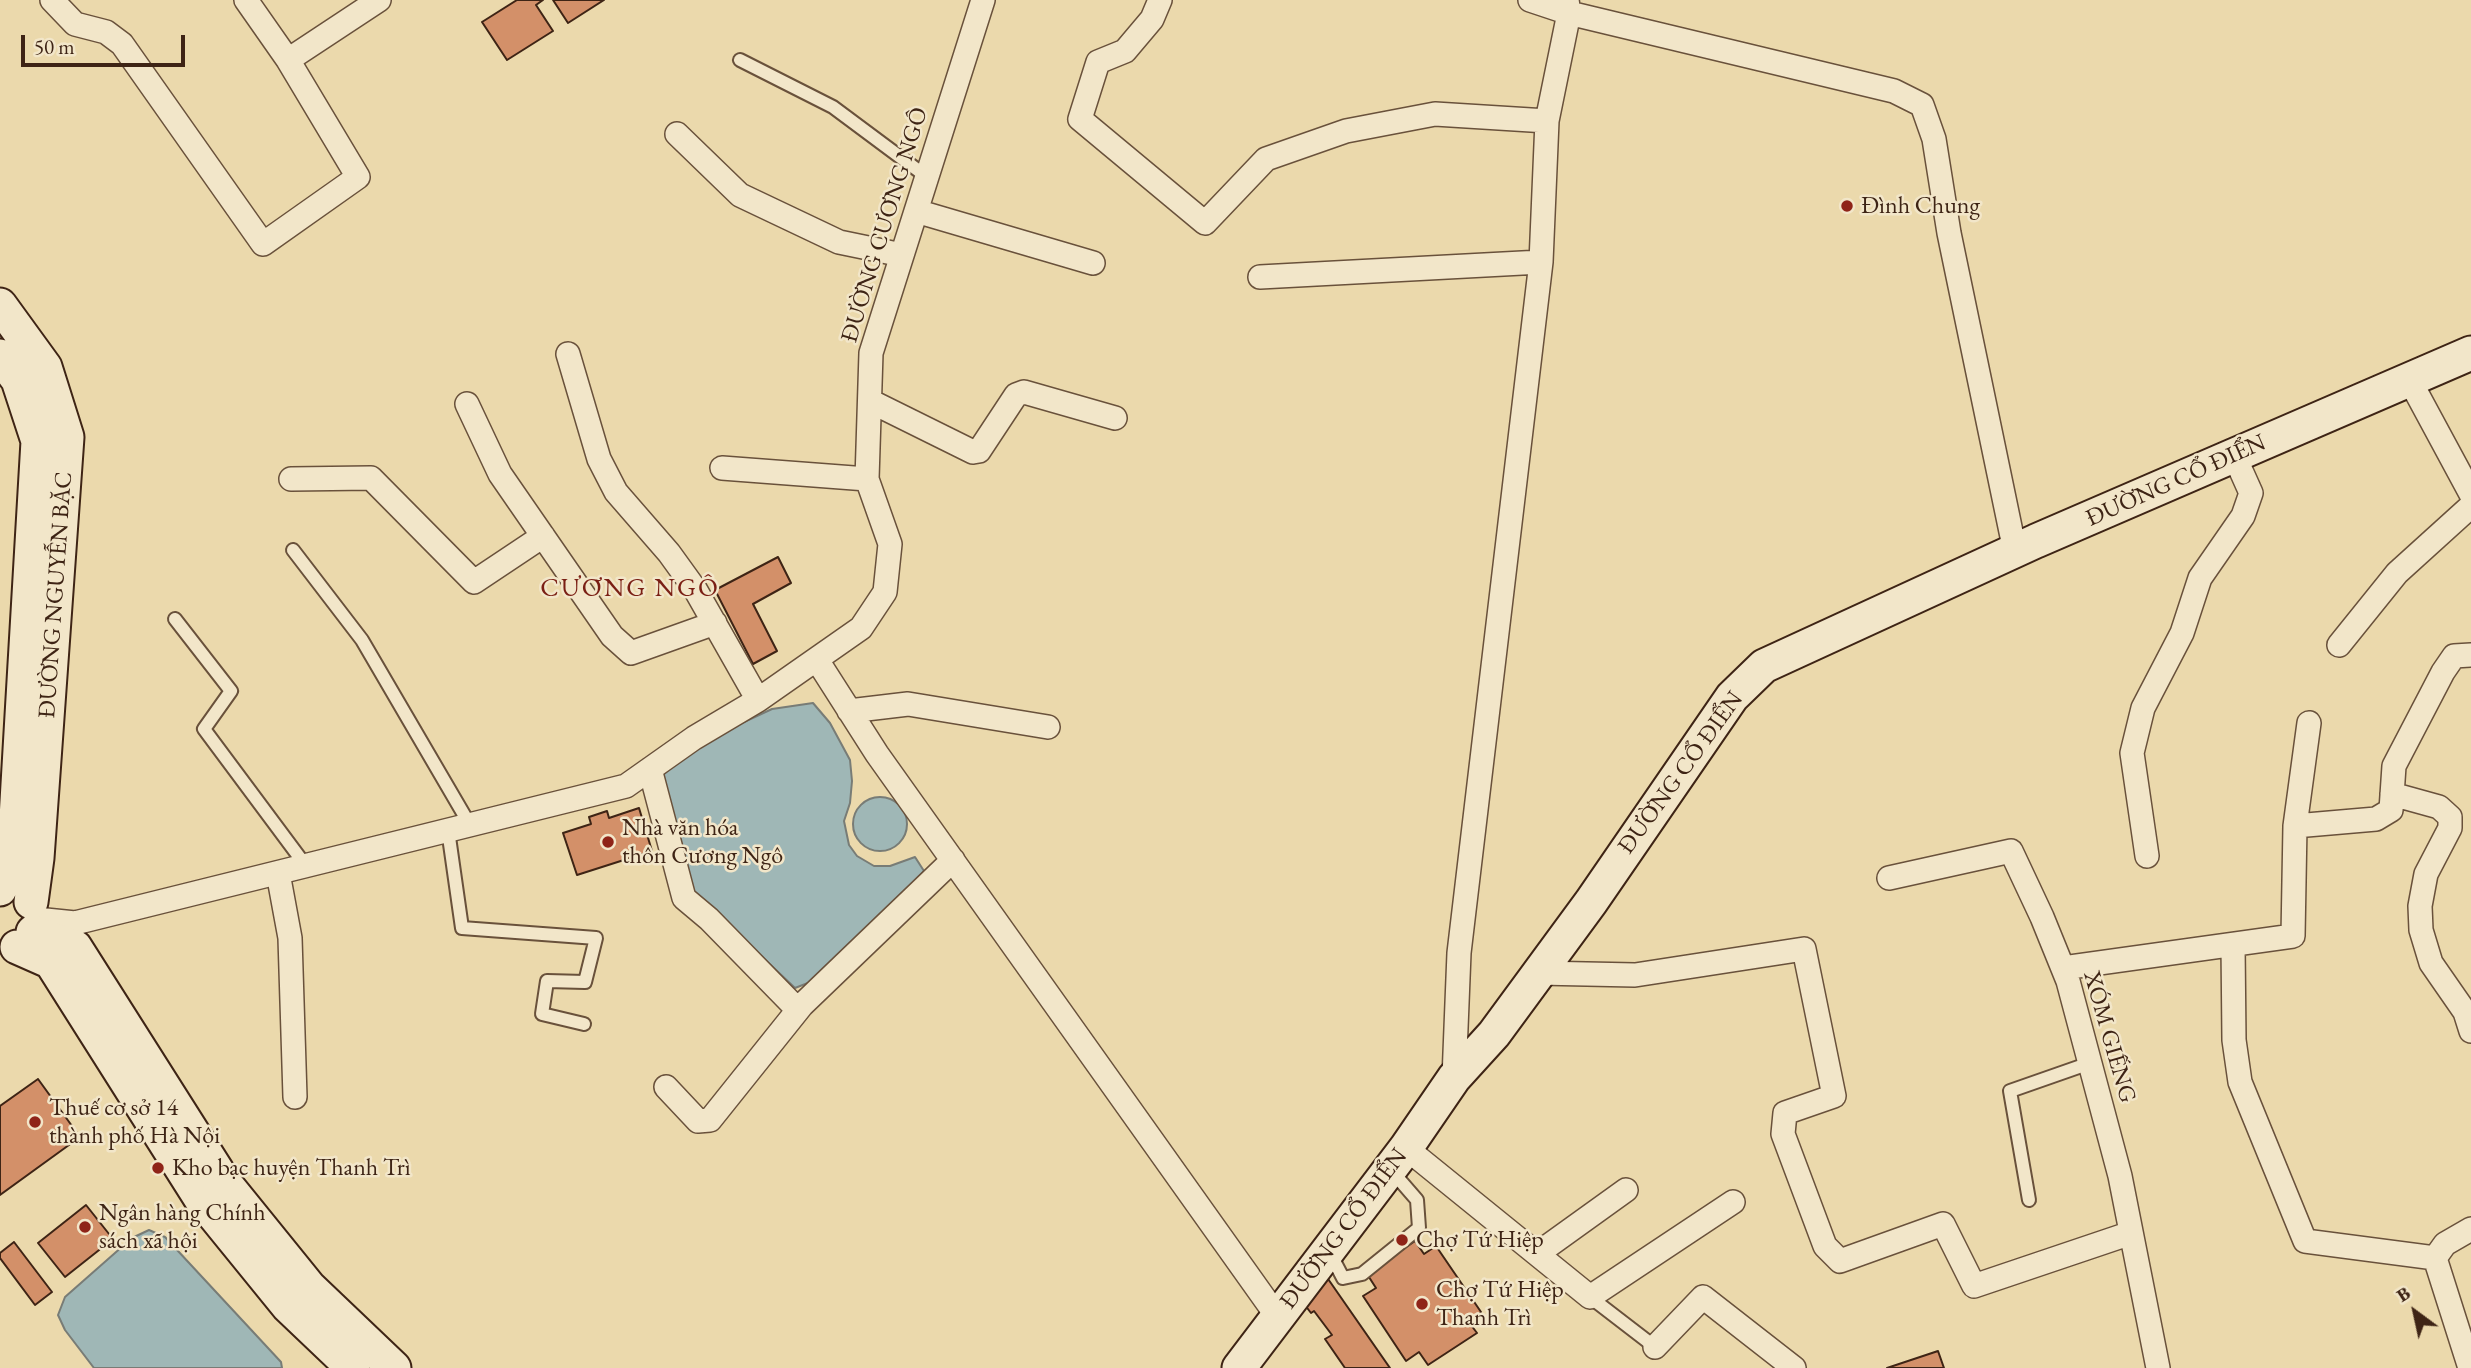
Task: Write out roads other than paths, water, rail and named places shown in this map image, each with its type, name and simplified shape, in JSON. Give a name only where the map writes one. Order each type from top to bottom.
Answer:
[{"type":"main road","name":"ĐƯỜNG NGUYỄN BẶC","points":[[0,305],[45,367],[40,399],[14,853],[0,889]]},
{"type":"main road","name":"ĐƯỜNG CỔ ĐIỂN","points":[[1239,1368],[1398,1159],[1454,1078],[1494,1034],[1591,902],[1732,697],[1765,666],[2015,551],[2471,353]]},
{"type":"main road","name":"ĐƯỜNG NGUYỄN BẶC","points":[[0,356],[18,380],[40,399],[67,438],[37,858],[23,930]]},
{"type":"main road","points":[[0,889],[12,889],[23,894],[23,930],[51,962],[201,1199],[246,1232],[309,1287],[394,1368]]},
{"type":"main road","points":[[246,1232],[288,1306],[353,1368]]},
{"type":"street","points":[[52,0],[75,24],[106,32],[122,44],[263,244],[358,177],[288,61],[246,0]]},
{"type":"street","points":[[288,61],[379,0]]},
{"type":"street","name":"ĐƯỜNG CƯƠNG NGÔ","points":[[23,930],[75,923],[626,786],[694,738],[758,700],[861,628],[886,592],[890,544],[867,479],[871,353],[983,0]]},
{"type":"street","points":[[1160,0],[1152,19],[1125,51],[1098,62],[1080,119],[1205,223],[1266,159],[1346,131],[1435,114],[1547,121]]},
{"type":"street","points":[[1530,0],[1568,6],[1894,92],[1922,106],[1934,139],[1949,233],[2015,551]]},
{"type":"street","points":[[1454,1078],[1459,953],[1541,262],[1547,121],[1568,6]]},
{"type":"street","points":[[677,134],[740,195],[839,242],[902,255]]},
{"type":"street","points":[[916,211],[1093,263]]},
{"type":"street","points":[[1260,277],[1541,262]]},
{"type":"street","points":[[568,354],[598,459],[616,492],[669,553],[695,589],[758,700]]},
{"type":"street","points":[[2409,379],[2471,494]]},
{"type":"street","points":[[870,401],[973,452],[983,446],[1016,395],[1024,392],[1115,418]]},
{"type":"street","points":[[467,404],[500,474],[611,636],[631,653],[715,623]]},
{"type":"street","points":[[2147,856],[2132,753],[2143,708],[2182,633],[2200,578],[2243,516],[2251,493],[2234,455]]},
{"type":"street","points":[[722,468],[867,479]]},
{"type":"street","points":[[291,479],[371,478],[474,582],[543,536]]},
{"type":"street","points":[[2339,645],[2397,573],[2471,506]]},
{"type":"street","points":[[2295,826],[2376,819],[2390,810],[2394,766],[2454,656],[2471,655]]},
{"type":"street","points":[[817,660],[877,754],[1277,1316]]},
{"type":"street","points":[[849,711],[908,704],[1048,727]]},
{"type":"street","points":[[2063,968],[2293,936],[2295,826],[2309,723]]},
{"type":"street","points":[[650,769],[684,898],[709,919],[798,1010]]},
{"type":"street","points":[[2392,794],[2439,807],[2450,817],[2450,828],[2426,874],[2420,906],[2421,930],[2431,962],[2466,1012],[2471,1031]]},
{"type":"street","name":"XÓM GIẾNG","points":[[1889,878],[2011,851],[2063,968],[2120,1176],[2158,1368]]},
{"type":"street","points":[[666,1087],[698,1121],[710,1119],[798,1010],[953,860]]},
{"type":"street","points":[[278,873],[290,938],[295,1097]]},
{"type":"street","points":[[2233,945],[2234,1040],[2239,1082],[2305,1241],[2435,1258]]},
{"type":"street","points":[[1538,974],[1635,975],[1804,948],[1834,1096],[1785,1113],[1783,1134],[1825,1246],[1840,1261],[1943,1224],[1973,1286],[2131,1233]]},
{"type":"street","points":[[1398,1159],[1537,1254],[1590,1297],[1732,1202]]},
{"type":"street","points":[[1537,1254],[1626,1190]]},
{"type":"street","points":[[2435,1258],[2445,1244],[2471,1229]]},
{"type":"street","points":[[2435,1258],[2470,1368]]},
{"type":"street","points":[[1655,1347],[1703,1297],[1794,1368]]},
{"type":"lane","points":[[740,60],[833,107],[927,177]]},
{"type":"lane","points":[[293,550],[362,640],[459,828],[462,928],[596,938],[585,982],[547,981],[542,1014],[584,1024]]},
{"type":"lane","points":[[175,620],[231,691],[204,729],[306,866]]},
{"type":"lane","points":[[2029,1200],[2010,1091],[2090,1063]]},
{"type":"lane","points":[[1328,1250],[1343,1278],[1362,1274],[1419,1227],[1417,1200],[1398,1159]]},
{"type":"lane","points":[[1590,1297],[1655,1347]]},
{"type":"water","points":[[813,703],[830,723],[850,760],[850,803],[844,821],[849,845],[857,856],[874,866],[890,866],[915,857],[924,871],[839,961],[813,981],[795,988],[684,883],[660,789],[663,775],[678,761],[729,729],[772,709]]},
{"type":"water","points":[[880,797],[899,805],[907,824],[899,843],[880,851],[861,843],[853,824],[861,805]]},
{"type":"water","points":[[149,1230],[165,1237],[281,1362],[282,1368],[94,1368],[65,1330],[58,1315],[65,1297],[132,1238]]},
{"type":"place","name":"Đình Chung","points":[[1847,206]]},
{"type":"place","name":"Nhà văn hóa thôn Cương Ngô","points":[[608,842]]},
{"type":"place","name":"Thuế cơ sở 14 thành phố Hà Nội","points":[[35,1122]]},
{"type":"place","name":"Kho bạc huyện Thanh Trì","points":[[158,1168]]},
{"type":"place","name":"Ngân hàng Chính sách xã hội","points":[[85,1227]]},
{"type":"place","name":"Chợ Tứ Hiệp","points":[[1402,1240]]},
{"type":"place","name":"Chợ Tứ Hiệp Thanh Trì","points":[[1422,1304]]},
{"type":"district","name":"CƯƠNG NGÔ","points":[[630,589]]}]
